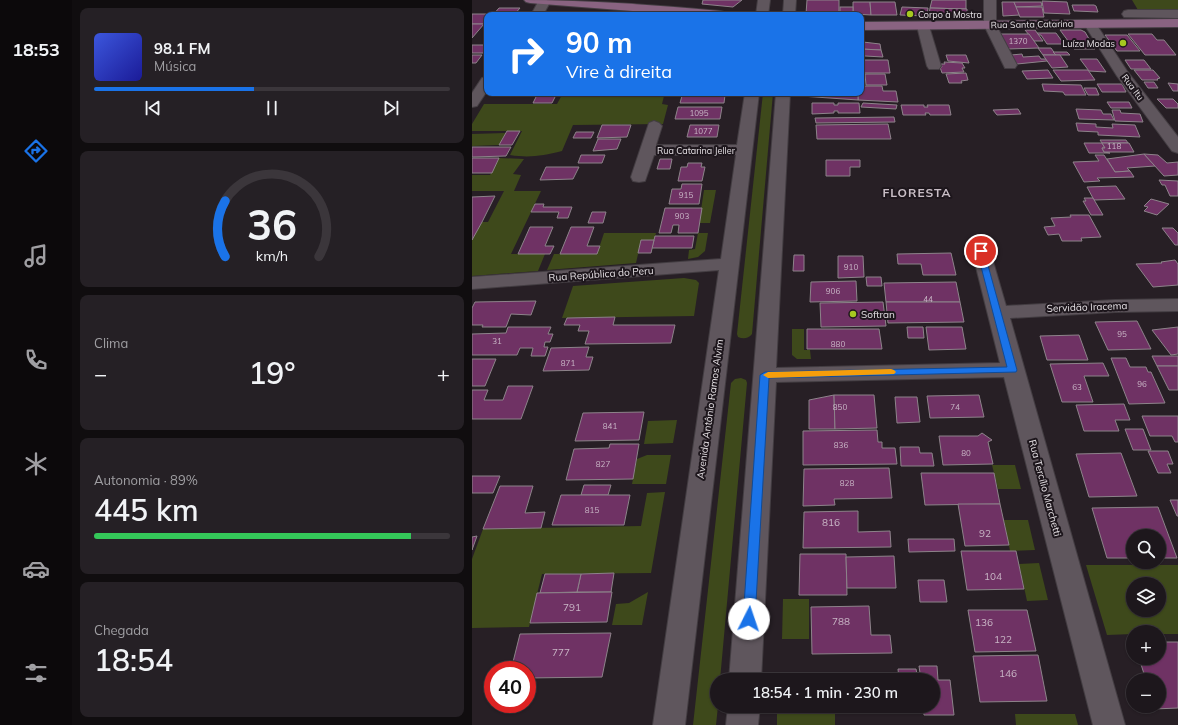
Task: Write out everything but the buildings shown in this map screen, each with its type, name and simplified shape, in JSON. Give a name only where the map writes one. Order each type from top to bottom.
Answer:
[{"type":"main road","points":[[537,0],[690,12]]},
{"type":"main road","name":"Rua Santa Catarina","points":[[864,27],[1090,24],[1128,14],[1178,23]]},
{"type":"street","points":[[537,0],[544,4],[539,12]]},
{"type":"street","points":[[762,12],[764,0]]},
{"type":"street","points":[[789,12],[790,0]]},
{"type":"street","points":[[990,0],[990,25],[1010,64]]},
{"type":"street","points":[[1128,14],[1178,14]]},
{"type":"street","name":"Rua Itu","points":[[1090,24],[1122,73],[1178,148]]},
{"type":"street","points":[[923,26],[934,66]]},
{"type":"street","points":[[472,103],[484,86]]},
{"type":"street","name":"Avenida Antônio Ramos Alvim","points":[[745,673],[781,127],[763,100]]},
{"type":"street","name":"Avenida Antônio Ramos Alvim","points":[[669,725],[744,150],[763,100]]},
{"type":"street","points":[[639,177],[654,126]]},
{"type":"street","name":"Rua Catarina Jeller","points":[[647,150],[744,150]]},
{"type":"street","name":"Rua Tercílio Marchetti","points":[[981,251],[1109,725]]},
{"type":"street","name":"Rua República do Peru","points":[[472,284],[729,264]]},
{"type":"street","name":"Servidão Iracema","points":[[997,313],[1115,306],[1178,306]]},
{"type":"street","points":[[765,375],[1013,370]]},
{"type":"street","points":[[742,725],[743,713]]},
{"type":"green space","points":[[1132,0],[1178,0],[1178,10],[1138,10]]},
{"type":"green space","points":[[561,96],[664,96],[662,104],[668,105],[663,124],[573,125],[562,151],[542,155],[510,155],[522,131],[472,131],[472,124],[484,104],[557,104]]},
{"type":"green space","points":[[763,96],[773,96],[752,334],[747,338],[744,338],[738,337],[737,334]]},
{"type":"green space","points":[[506,133],[499,145],[472,146],[472,134]]},
{"type":"green space","points":[[499,158],[524,159],[513,174],[521,175],[514,191],[541,191],[511,254],[545,254],[538,271],[472,276],[472,240],[482,222],[488,222],[504,191],[472,191],[472,175],[490,175]]},
{"type":"green space","points":[[704,190],[716,190],[710,223],[699,223]]},
{"type":"green space","points":[[604,233],[656,233],[654,240],[641,241],[636,263],[547,270],[554,254],[597,254]]},
{"type":"green space","points":[[698,233],[708,233],[705,251],[698,257],[688,259],[689,250],[695,249]]},
{"type":"green space","points":[[684,278],[696,280],[699,283],[694,316],[562,318],[573,286]]},
{"type":"green space","points":[[792,329],[804,329],[804,350],[810,350],[811,359],[797,359],[792,355]]},
{"type":"green space","points":[[741,378],[746,380],[747,383],[721,673],[710,673],[710,713],[717,713],[716,725],[693,725],[731,383],[735,379]]},
{"type":"green space","points":[[677,420],[673,443],[644,444],[648,421]]},
{"type":"green space","points":[[647,455],[671,455],[666,484],[632,484],[637,459]]},
{"type":"green space","points":[[992,465],[1015,465],[1021,489],[998,489]]},
{"type":"green space","points":[[665,492],[651,573],[542,574],[529,627],[472,628],[472,559],[483,529],[641,526],[647,493]]},
{"type":"green space","points":[[1004,520],[1028,520],[1035,550],[1010,551]]},
{"type":"green space","points":[[1039,563],[1048,600],[1027,601],[1019,564]]},
{"type":"green space","points":[[1086,565],[1126,565],[1126,569],[1166,569],[1166,565],[1178,565],[1178,634],[1166,634],[1166,625],[1126,625],[1126,634],[1107,635]]},
{"type":"green space","points":[[648,592],[642,625],[612,625],[616,604],[629,603]]},
{"type":"green space","points":[[783,599],[809,599],[809,639],[782,639]]},
{"type":"green space","points":[[777,713],[835,713],[835,725],[777,725]]},
{"type":"green space","points":[[1015,714],[1075,714],[1078,725],[1016,725]]},
{"type":"slow traffic","points":[[768,375],[891,372]]},
{"type":"place","name":"Corpo à Mostra","points":[[910,14]]},
{"type":"place","name":"Luíza Modas","points":[[1123,43]]},
{"type":"place","name":"Softran","points":[[853,314]]},
{"type":"district","name":"FLORESTA","points":[[917,192]]},
{"type":"route","points":[[749,619],[765,375],[1013,370],[981,251]]}]
